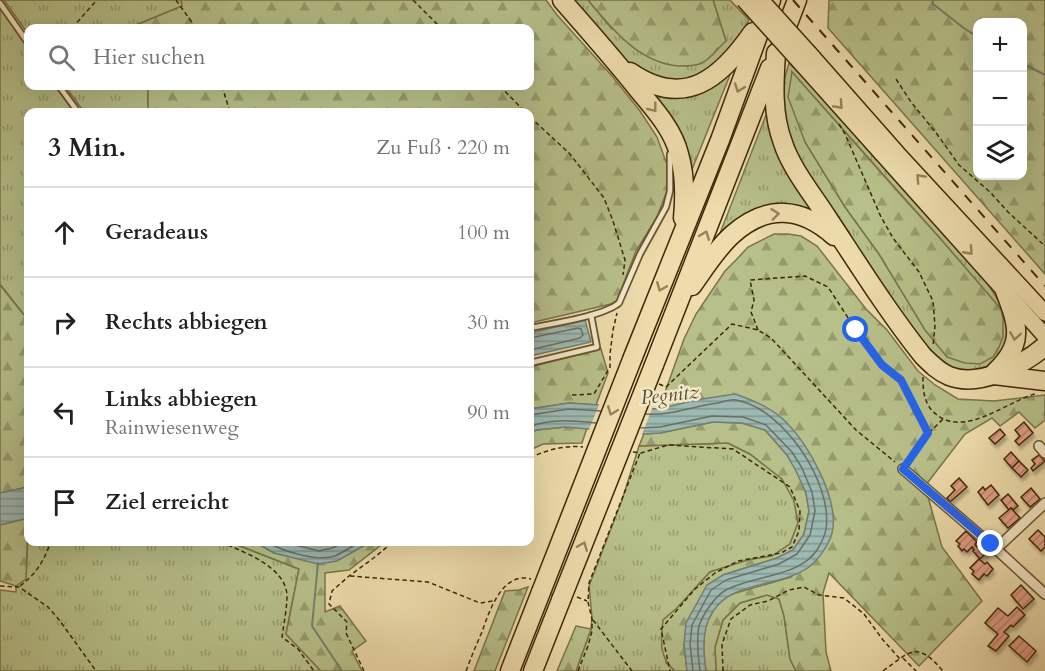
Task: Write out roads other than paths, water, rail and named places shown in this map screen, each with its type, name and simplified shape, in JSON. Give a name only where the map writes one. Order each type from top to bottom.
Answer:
[{"type":"highway","points":[[562,0],[663,122],[676,145],[683,173],[682,233]]},
{"type":"highway","points":[[533,671],[570,599],[655,374],[676,309],[797,0]]},
{"type":"highway","points":[[616,63],[652,85],[676,89],[696,86],[720,71],[731,60],[766,4]]},
{"type":"highway","points":[[510,671],[539,587],[720,140],[766,4]]},
{"type":"highway","points":[[776,53],[775,111],[783,145],[846,246],[913,343],[932,366],[950,377],[974,380],[1019,363],[1045,346]]},
{"type":"highway","points":[[676,309],[732,235],[758,217],[773,213],[793,213],[818,223],[846,246]]},
{"type":"highway","points":[[992,375],[1007,359],[1016,339],[1017,327],[1005,291]]},
{"type":"highway","points":[[992,375],[1042,387]]},
{"type":"main road","points":[[744,0],[804,57],[898,154],[1045,313]]},
{"type":"main road","points":[[766,4],[804,57],[1045,336]]},
{"type":"street","points":[[903,469],[1045,594]]},
{"type":"street","points":[[996,549],[1045,503]]},
{"type":"lane","points":[[0,3],[24,37]]},
{"type":"lane","points":[[62,90],[75,108]]},
{"type":"lane","points":[[534,327],[591,315],[615,307],[619,303],[640,254],[666,207],[670,191],[670,154],[676,145]]},
{"type":"lane","points":[[534,362],[597,347],[591,315]]},
{"type":"water","points":[[585,320],[591,342],[534,355],[534,332]]},
{"type":"water","points":[[735,394],[768,408],[786,422],[804,445],[821,474],[831,505],[833,520],[832,533],[823,552],[809,567],[786,578],[736,592],[717,606],[708,621],[704,637],[706,671],[687,671],[684,644],[686,623],[707,585],[723,575],[777,558],[793,550],[804,534],[809,511],[806,493],[787,455],[765,430],[742,423],[713,422],[644,434],[565,427],[534,431],[534,408],[569,403],[659,409]]},
{"type":"water","points":[[24,488],[24,519],[0,525],[0,493]]},
{"type":"water","points":[[262,546],[363,546],[337,561],[318,564],[274,553]]},
{"type":"waterway","points":[[933,0],[933,4],[973,34]]},
{"type":"waterway","points":[[1027,66],[1045,75]]},
{"type":"waterway","points":[[318,563],[312,626],[342,671]]},
{"type":"railway","points":[[793,0],[1045,286]]},
{"type":"water label","name":"Pegnitz","points":[[670,394]]}]
